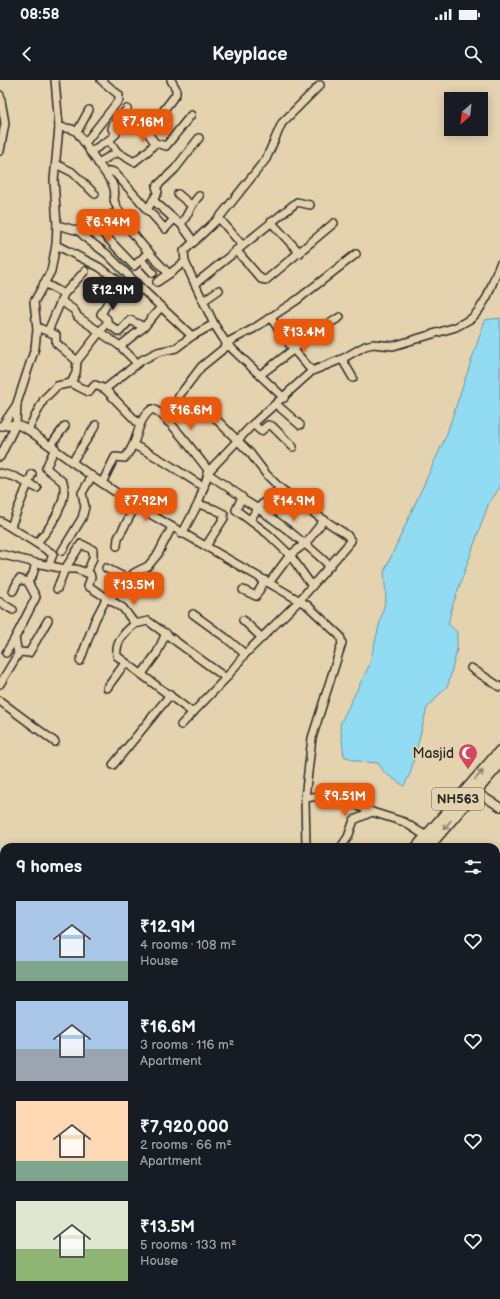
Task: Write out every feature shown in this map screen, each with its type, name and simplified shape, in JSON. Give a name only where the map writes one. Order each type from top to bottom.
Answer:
[{"type":"highway","name":"NH563","points":[[431,843],[500,751]]},
{"type":"highway","name":"NH563","points":[[420,843],[472,789],[500,763]]},
{"type":"street","points":[[0,457],[16,424],[18,403],[35,348],[37,327],[34,302],[51,271],[56,245],[57,225],[54,180],[59,127],[55,80]]},
{"type":"street","points":[[85,143],[119,100],[119,95],[101,80]]},
{"type":"street","points":[[171,80],[176,89],[176,94],[148,131],[148,134],[155,142],[166,146],[191,115]]},
{"type":"street","points":[[284,398],[227,344],[214,324],[195,284],[185,262],[184,251],[219,218],[266,159],[282,123],[320,85]]},
{"type":"street","points":[[0,94],[5,123],[0,151]]},
{"type":"street","points":[[90,152],[110,140],[116,134],[112,129],[113,125],[127,109]]},
{"type":"street","points":[[76,132],[89,110]]},
{"type":"street","points":[[59,127],[72,129],[85,143],[106,173],[116,191],[114,200],[137,239],[169,274]]},
{"type":"street","points":[[147,210],[158,192],[156,187],[175,169],[199,138]]},
{"type":"street","points":[[110,140],[117,152],[134,162],[149,150],[155,142]]},
{"type":"street","points":[[98,163],[117,152]]},
{"type":"street","points":[[56,164],[72,172],[95,194]]},
{"type":"street","points":[[106,173],[111,171],[115,173],[165,229],[174,219]]},
{"type":"street","points":[[178,194],[191,204]]},
{"type":"street","points":[[181,224],[188,216],[191,204],[199,196]]},
{"type":"street","points":[[153,200],[181,224],[194,242]]},
{"type":"street","points":[[195,284],[297,202],[310,205]]},
{"type":"street","points":[[57,225],[79,231],[96,226],[119,210]]},
{"type":"street","points":[[219,218],[239,248],[264,280],[269,278],[300,253],[334,223]]},
{"type":"street","points":[[271,222],[300,253]]},
{"type":"street","points":[[96,226],[134,266],[149,252]]},
{"type":"street","points":[[79,231],[87,240],[107,254],[192,336]]},
{"type":"street","points":[[56,245],[99,267],[136,293],[142,289]]},
{"type":"street","points":[[168,422],[176,409],[179,396],[201,367],[227,344],[296,300],[356,254]]},
{"type":"street","points":[[141,260],[153,273]]},
{"type":"street","points":[[157,282],[185,262]]},
{"type":"street","points":[[182,534],[198,504],[208,472],[236,440],[312,371],[342,359],[365,346],[373,344],[393,346],[456,327],[472,318],[487,297],[500,264]]},
{"type":"street","points":[[48,331],[64,294],[85,271]]},
{"type":"street","points":[[44,283],[64,294]]},
{"type":"street","points":[[203,300],[219,290]]},
{"type":"street","points":[[113,294],[101,314],[107,319],[107,323],[119,332],[130,320],[144,327]]},
{"type":"street","points":[[61,301],[74,310],[78,317],[120,346],[137,363]]},
{"type":"street","points":[[120,346],[144,327],[161,307]]},
{"type":"street","points":[[270,317],[293,350],[312,371]]},
{"type":"street","points":[[260,375],[319,330],[340,318]]},
{"type":"street","points":[[28,430],[44,399],[57,386],[71,382],[76,373],[77,360],[107,323]]},
{"type":"street","points":[[105,389],[137,363],[158,352],[176,348],[192,336],[214,324]]},
{"type":"street","points":[[37,327],[56,335],[56,343],[77,360]]},
{"type":"street","points":[[342,359],[353,378]]},
{"type":"street","points":[[71,382],[89,392],[95,385],[105,389],[139,424]]},
{"type":"street","points":[[1,426],[18,403]]},
{"type":"street","points":[[276,404],[300,425]]},
{"type":"street","points":[[102,483],[114,457],[125,459],[133,445],[139,424],[147,412],[154,409],[184,438],[208,472],[242,497],[242,500],[258,508],[306,543],[330,566]]},
{"type":"street","points":[[182,725],[226,678],[245,654],[299,601],[351,541],[347,535],[309,510],[280,488],[266,474],[250,453],[209,412]]},
{"type":"street","points":[[1,426],[16,424],[28,430],[136,506],[307,605],[340,636],[342,643],[312,738],[305,798],[306,843]]},
{"type":"street","points":[[253,424],[261,431],[268,425],[272,426],[293,447]]},
{"type":"street","points":[[72,462],[96,425]]},
{"type":"street","points":[[36,543],[44,536],[58,513],[64,492],[63,482],[46,468],[53,447],[65,426]]},
{"type":"street","points":[[133,445],[160,458],[176,470],[204,487]]},
{"type":"street","points":[[0,473],[15,477],[37,488]]},
{"type":"street","points":[[11,526],[32,474]]},
{"type":"street","points":[[53,554],[62,551],[82,518],[86,507],[82,493],[92,476]]},
{"type":"street","points":[[250,520],[258,508],[280,488]]},
{"type":"street","points":[[242,500],[236,510],[268,534],[290,554],[312,586]]},
{"type":"street","points":[[198,504],[214,508],[224,514],[224,518],[206,546]]},
{"type":"street","points":[[117,546],[118,538],[136,506]]},
{"type":"street","points":[[243,590],[256,596],[290,554],[306,543],[324,520]]},
{"type":"street","points":[[0,521],[11,526],[53,554]]},
{"type":"street","points":[[80,661],[95,620],[109,598],[134,573],[148,566],[172,527]]},
{"type":"street","points":[[57,589],[65,570],[81,544],[93,550],[93,558],[87,573]]},
{"type":"street","points":[[62,551],[73,557]]},
{"type":"street","points":[[0,554],[65,570],[76,569],[87,573],[91,577],[88,586],[123,608],[134,624]]},
{"type":"street","points":[[49,565],[53,554]]},
{"type":"street","points":[[28,582],[33,574],[36,563]]},
{"type":"street","points":[[106,568],[128,579]]},
{"type":"street","points":[[6,652],[36,597],[28,582],[19,579],[13,591]]},
{"type":"street","points":[[0,602],[13,610]]},
{"type":"street","points":[[192,614],[226,638],[245,654]]},
{"type":"street","points":[[0,684],[18,654],[20,652],[29,653],[48,620]]},
{"type":"street","points":[[192,713],[117,656],[116,650],[119,640],[127,630],[134,624],[148,620],[226,678]]},
{"type":"street","points":[[243,620],[262,638]]},
{"type":"street","points":[[142,674],[156,653],[166,633]]},
{"type":"street","points":[[15,638],[18,654]]},
{"type":"street","points":[[107,688],[125,663]]},
{"type":"street","points":[[471,668],[500,687]]},
{"type":"street","points":[[113,765],[170,696]]},
{"type":"street","points":[[0,701],[55,742]]},
{"type":"street","points":[[472,789],[500,806]]},
{"type":"street","points":[[305,798],[326,795],[342,799],[372,812],[404,822],[426,836]]},
{"type":"street","points":[[344,843],[348,837],[354,820],[372,812]]},
{"type":"water","points":[[500,318],[500,487],[488,505],[452,607],[448,624],[457,632],[457,649],[448,685],[427,708],[410,774],[404,786],[385,773],[378,763],[357,761],[344,756],[340,724],[369,666],[386,598],[384,572],[446,436],[485,320]]},
{"type":"place","name":"Masjid","points":[[468,770]]}]
